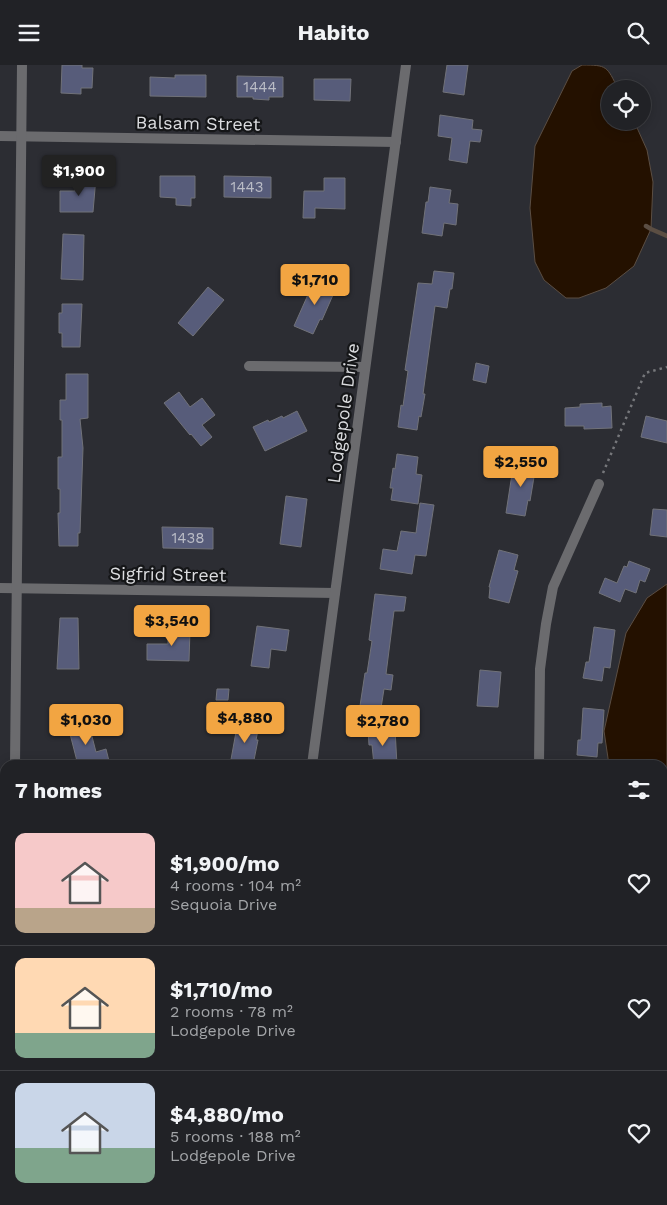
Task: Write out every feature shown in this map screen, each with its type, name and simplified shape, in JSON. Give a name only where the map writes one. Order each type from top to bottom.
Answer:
[{"type":"street","points":[[15,760],[22,65]]},
{"type":"street","name":"Lodgepole Drive","points":[[313,760],[406,65]]},
{"type":"street","name":"Balsam Street","points":[[0,136],[396,142]]},
{"type":"street","points":[[249,366],[365,367]]},
{"type":"street","points":[[539,760],[540,669],[553,587],[599,484]]},
{"type":"street","name":"Sigfrid Street","points":[[0,588],[335,593]]},
{"type":"path","points":[[599,484],[645,373],[667,367]]},
{"type":"shaded area","points":[[582,65],[597,66],[608,71],[613,80],[601,80],[601,130],[638,130],[647,150],[653,182],[651,229],[634,266],[606,288],[579,298],[566,298],[544,280],[535,262],[530,208],[535,146],[572,71]]},
{"type":"shaded area","points":[[667,584],[667,760],[608,760],[604,731],[626,633],[647,598]]},
{"type":"building","points":[[62,65],[82,65],[82,68],[93,68],[92,88],[81,88],[81,94],[61,93]]},
{"type":"building","points":[[447,65],[468,65],[464,95],[443,92]]},
{"type":"building","points":[[175,75],[206,75],[206,97],[150,96],[150,77],[175,78]]},
{"type":"building","points":[[237,76],[283,77],[283,97],[269,97],[269,100],[237,97]]},
{"type":"building","points":[[314,79],[351,79],[350,101],[314,100]]},
{"type":"building","points":[[440,115],[473,120],[472,129],[482,130],[480,142],[470,141],[467,163],[449,160],[452,138],[438,136]]},
{"type":"building","points":[[160,176],[195,176],[195,198],[191,198],[191,206],[176,205],[176,198],[160,197]]},
{"type":"building","points":[[224,176],[271,177],[271,198],[224,197]]},
{"type":"building","points":[[78,177],[96,177],[93,212],[60,212],[60,191],[75,191],[77,189]]},
{"type":"building","points":[[324,178],[345,178],[345,209],[315,208],[315,218],[303,218],[304,191],[324,191]]},
{"type":"building","points":[[430,187],[451,190],[449,203],[458,204],[456,225],[444,223],[442,236],[422,233]]},
{"type":"building","points":[[63,234],[84,235],[83,280],[61,279]]},
{"type":"building","points":[[434,271],[454,273],[452,289],[450,289],[447,308],[435,306],[423,394],[425,394],[417,430],[398,427],[408,371],[405,370],[418,283],[432,284]]},
{"type":"building","points":[[315,279],[336,288],[322,320],[320,319],[313,334],[294,326]]},
{"type":"building","points":[[208,287],[224,300],[193,336],[178,323]]},
{"type":"building","points":[[62,304],[82,304],[80,347],[62,347],[62,333],[59,333],[59,313],[62,313]]},
{"type":"building","points":[[476,363],[489,366],[486,383],[473,380]]},
{"type":"building","points":[[66,374],[88,374],[88,418],[80,419],[83,448],[78,546],[59,546],[58,513],[60,513],[60,489],[58,489],[58,457],[62,457],[60,400],[66,400]]},
{"type":"building","points":[[179,392],[190,407],[202,398],[215,415],[202,425],[212,437],[201,446],[164,403]]},
{"type":"building","points":[[602,403],[602,407],[611,406],[612,428],[584,429],[584,426],[565,426],[565,408],[580,407],[580,404]]},
{"type":"building","points":[[297,411],[307,431],[265,451],[253,427],[268,420],[269,422],[282,416],[283,418]]},
{"type":"building","points":[[646,416],[667,421],[667,443],[641,437]]},
{"type":"building","points":[[397,454],[418,457],[416,474],[422,475],[418,504],[391,500],[393,488],[390,488]]},
{"type":"building","points":[[514,461],[536,465],[530,501],[528,500],[525,516],[506,513]]},
{"type":"building","points":[[286,496],[307,499],[301,547],[280,544]]},
{"type":"building","points":[[420,503],[434,505],[426,556],[415,555],[412,574],[380,569],[383,549],[397,551],[401,531],[416,533]]},
{"type":"building","points":[[653,509],[667,510],[667,537],[650,535]]},
{"type":"building","points":[[162,527],[213,528],[213,549],[163,548]]},
{"type":"building","points":[[499,550],[518,555],[514,570],[518,571],[509,603],[489,598],[489,587]]},
{"type":"building","points":[[629,561],[650,569],[645,582],[640,580],[636,593],[625,589],[620,602],[599,593],[605,578],[617,583],[624,566],[627,567]]},
{"type":"building","points":[[375,594],[406,597],[404,611],[394,611],[386,674],[393,675],[391,690],[384,689],[381,708],[360,706],[372,641],[369,640]]},
{"type":"building","points":[[60,618],[78,618],[79,669],[57,669]]},
{"type":"building","points":[[257,626],[289,630],[286,651],[271,649],[269,668],[251,666]]},
{"type":"building","points":[[594,627],[615,630],[610,668],[604,667],[602,681],[583,678],[586,662],[589,662]]},
{"type":"building","points":[[168,629],[190,630],[189,661],[147,660],[147,644],[168,644]]},
{"type":"building","points":[[480,670],[501,672],[498,707],[477,706]]},
{"type":"building","points":[[217,689],[229,689],[228,700],[216,700]]},
{"type":"building","points":[[583,708],[604,710],[602,743],[598,743],[597,757],[577,755],[578,740],[581,740]]},
{"type":"building","points":[[88,721],[96,752],[106,749],[109,760],[77,760],[68,726]]},
{"type":"building","points":[[238,721],[259,725],[254,760],[231,760]]},
{"type":"building","points":[[395,729],[397,760],[374,760],[372,745],[369,745],[368,730]]},
{"type":"waterway","points":[[646,226],[667,236]]}]
